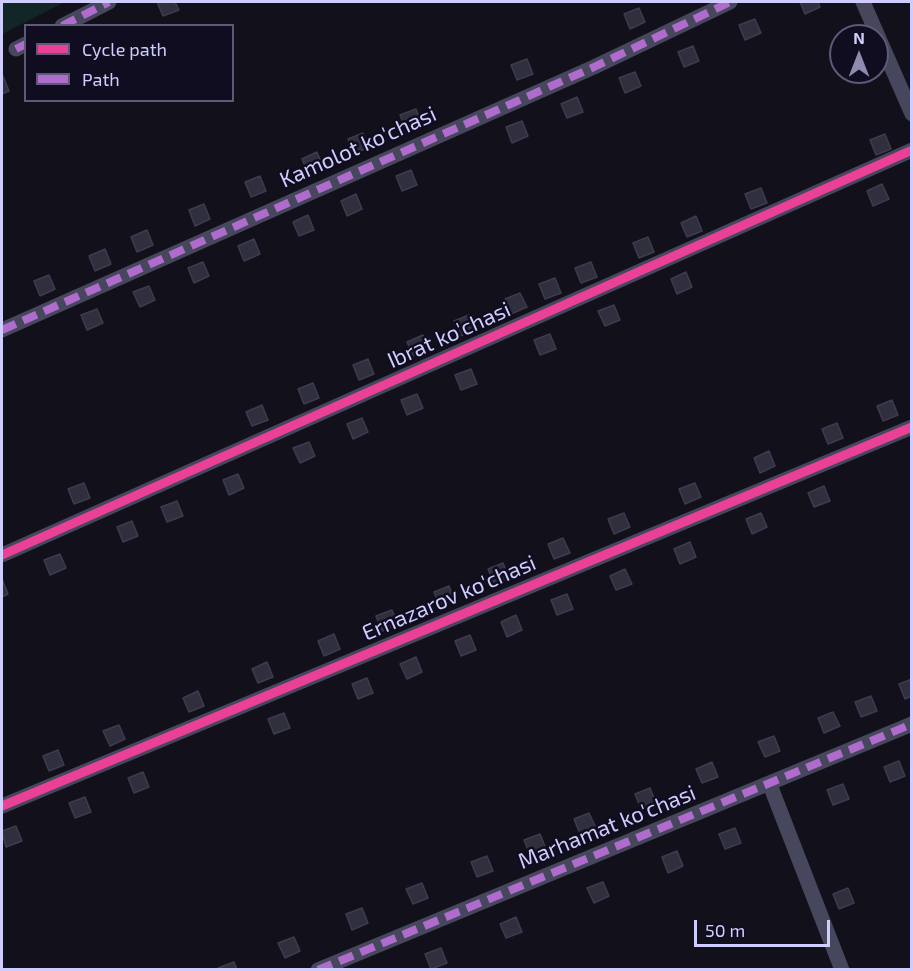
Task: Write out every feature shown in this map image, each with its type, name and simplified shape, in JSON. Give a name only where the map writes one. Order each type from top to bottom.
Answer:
[{"type":"street","points":[[67,24],[109,2]]},
{"type":"street","name":"Kamolot ko'chasi","points":[[2,330],[584,72],[730,2]]},
{"type":"street","points":[[862,2],[912,114]]},
{"type":"street","name":"Ibrat ko'chasi","points":[[2,555],[912,150]]},
{"type":"street","name":"Ernazarov ko'chasi","points":[[2,806],[912,426]]},
{"type":"street","name":"Marhamat ko'chasi","points":[[318,969],[770,785],[912,724]]},
{"type":"street","points":[[770,785],[842,969]]},
{"type":"green space","points":[[2,2],[65,2],[2,34]]},
{"type":"building","points":[[157,2],[175,2],[179,10],[163,16]]},
{"type":"building","points":[[800,2],[818,2],[820,7],[805,14]]},
{"type":"building","points":[[639,8],[645,22],[630,29],[624,14]]},
{"type":"building","points":[[755,19],[761,33],[745,40],[739,25]]},
{"type":"building","points":[[693,46],[699,61],[684,67],[678,52]]},
{"type":"building","points":[[527,59],[533,74],[517,80],[511,65]]},
{"type":"building","points":[[635,72],[641,86],[625,93],[619,78]]},
{"type":"building","points":[[2,77],[9,91],[2,94]]},
{"type":"building","points":[[577,97],[583,112],[567,118],[561,104]]},
{"type":"building","points":[[416,109],[422,123],[406,130],[400,115]]},
{"type":"building","points":[[522,121],[528,136],[512,143],[506,127]]},
{"type":"building","points":[[363,133],[369,147],[354,154],[348,139]]},
{"type":"building","points":[[885,134],[891,149],[876,155],[870,140]]},
{"type":"building","points":[[317,152],[323,167],[308,173],[302,159]]},
{"type":"building","points":[[411,170],[417,185],[402,191],[396,176]]},
{"type":"building","points":[[260,176],[266,191],[251,197],[245,182]]},
{"type":"building","points":[[882,184],[889,199],[873,206],[867,191]]},
{"type":"building","points":[[761,188],[767,203],[751,209],[745,194]]},
{"type":"building","points":[[356,194],[362,209],[347,216],[341,201]]},
{"type":"building","points":[[204,204],[210,219],[195,226],[189,210]]},
{"type":"building","points":[[308,215],[314,230],[299,236],[293,222]]},
{"type":"building","points":[[696,216],[702,231],[687,237],[681,223]]},
{"type":"building","points":[[147,230],[153,245],[137,252],[131,237]]},
{"type":"building","points":[[648,237],[654,252],[639,258],[633,243]]},
{"type":"building","points":[[254,239],[260,254],[244,261],[238,246]]},
{"type":"building","points":[[105,249],[111,264],[95,271],[89,256]]},
{"type":"building","points":[[203,262],[209,276],[194,283],[188,268]]},
{"type":"building","points":[[591,262],[597,277],[581,283],[575,268]]},
{"type":"building","points":[[686,272],[692,287],[677,294],[671,279]]},
{"type":"building","points":[[49,275],[55,289],[40,296],[34,281]]},
{"type":"building","points":[[555,278],[561,293],[545,299],[539,284]]},
{"type":"building","points":[[149,286],[155,300],[140,307],[133,292]]},
{"type":"building","points":[[520,293],[527,307],[511,314],[505,299]]},
{"type":"building","points":[[614,305],[620,320],[605,326],[598,311]]},
{"type":"building","points":[[97,309],[103,323],[87,330],[81,315]]},
{"type":"building","points":[[469,315],[476,330],[460,336],[454,321]]},
{"type":"building","points":[[550,334],[556,349],[540,355],[534,340]]},
{"type":"building","points":[[423,335],[429,350],[413,356],[407,342]]},
{"type":"building","points":[[368,359],[374,374],[359,380],[353,365]]},
{"type":"building","points":[[471,369],[477,384],[461,390],[455,375]]},
{"type":"building","points":[[313,383],[319,398],[304,404],[298,389]]},
{"type":"building","points":[[417,394],[423,408],[407,415],[401,400]]},
{"type":"building","points":[[892,400],[898,415],[883,421],[877,406]]},
{"type":"building","points":[[262,405],[268,420],[252,426],[246,412]]},
{"type":"building","points":[[362,418],[368,432],[353,439],[347,424]]},
{"type":"building","points":[[837,423],[843,438],[828,444],[822,429]]},
{"type":"building","points":[[309,442],[315,456],[300,463],[293,448]]},
{"type":"building","points":[[769,451],[775,466],[760,473],[754,458]]},
{"type":"building","points":[[238,474],[244,488],[229,495],[223,480]]},
{"type":"building","points":[[84,483],[90,498],[74,504],[68,489]]},
{"type":"building","points":[[695,483],[701,497],[685,504],[679,489]]},
{"type":"building","points":[[824,486],[830,501],[814,507],[808,493]]},
{"type":"building","points":[[177,501],[183,516],[167,522],[161,507]]},
{"type":"building","points":[[624,513],[630,527],[614,534],[608,519]]},
{"type":"building","points":[[761,513],[767,527],[752,534],[746,519]]},
{"type":"building","points":[[132,521],[138,536],[123,542],[117,527]]},
{"type":"building","points":[[563,538],[570,553],[554,559],[548,544]]},
{"type":"building","points":[[690,542],[696,557],[680,564],[674,549]]},
{"type":"building","points":[[60,554],[66,568],[50,575],[44,560]]},
{"type":"building","points":[[503,563],[509,578],[494,584],[488,569]]},
{"type":"building","points":[[625,569],[632,584],[616,590],[610,576]]},
{"type":"building","points":[[2,579],[8,594],[2,597]]},
{"type":"building","points":[[449,586],[455,601],[440,607],[434,592]]},
{"type":"building","points":[[567,594],[573,609],[557,615],[551,600]]},
{"type":"building","points":[[392,610],[398,625],[382,631],[376,616]]},
{"type":"building","points":[[516,615],[522,630],[507,637],[501,622]]},
{"type":"building","points":[[334,634],[340,649],[324,656],[318,641]]},
{"type":"building","points":[[470,635],[476,650],[461,656],[455,641]]},
{"type":"building","points":[[416,657],[422,672],[407,679],[400,664]]},
{"type":"building","points":[[267,662],[273,677],[258,683],[252,669]]},
{"type":"building","points":[[367,678],[373,693],[358,699],[352,684]]},
{"type":"building","points":[[912,679],[912,696],[905,699],[899,684]]},
{"type":"building","points":[[198,691],[204,706],[189,712],[183,698]]},
{"type":"building","points":[[871,696],[877,711],[861,717],[855,702]]},
{"type":"building","points":[[833,712],[840,726],[824,733],[818,718]]},
{"type":"building","points":[[284,713],[290,728],[274,734],[268,719]]},
{"type":"building","points":[[119,725],[125,739],[110,746],[103,731]]},
{"type":"building","points":[[774,736],[780,751],[765,757],[758,742]]},
{"type":"building","points":[[58,750],[64,765],[49,771],[43,756]]},
{"type":"building","points":[[899,761],[905,776],[890,782],[884,767]]},
{"type":"building","points":[[712,762],[718,777],[702,783],[696,769]]},
{"type":"building","points":[[143,772],[149,787],[134,793],[128,778]]},
{"type":"building","points":[[843,784],[849,799],[833,805],[827,790]]},
{"type":"building","points":[[650,788],[656,803],[641,809],[635,794]]},
{"type":"building","points":[[85,797],[91,812],[75,818],[69,803]]},
{"type":"building","points":[[589,813],[596,828],[580,834],[574,819]]},
{"type":"building","points":[[16,826],[22,841],[6,847],[2,831]]},
{"type":"building","points":[[735,828],[741,843],[725,849],[719,834]]},
{"type":"building","points":[[540,834],[546,849],[530,855],[524,840]]},
{"type":"building","points":[[677,851],[683,866],[668,873],[662,857]]},
{"type":"building","points":[[487,856],[493,871],[477,877],[471,862]]},
{"type":"building","points":[[603,882],[609,896],[594,903],[587,888]]},
{"type":"building","points":[[422,883],[428,898],[413,904],[406,889]]},
{"type":"building","points":[[848,888],[854,903],[839,909],[833,894]]},
{"type":"building","points":[[362,908],[368,923],[352,930],[346,914]]},
{"type":"building","points":[[516,917],[522,932],[506,938],[500,924]]},
{"type":"building","points":[[294,937],[300,951],[285,958],[278,943]]},
{"type":"building","points":[[441,948],[447,963],[431,969],[425,954]]},
{"type":"building","points":[[234,962],[237,970],[219,970],[218,968]]},
{"type":"marked path","points":[[66,24],[109,2]]},
{"type":"marked path","points":[[2,330],[594,67],[730,2]]},
{"type":"marked path","points":[[16,49],[24,45]]},
{"type":"marked path","points":[[318,970],[912,724]]},
{"type":"cycle path","points":[[2,555],[912,150]]},
{"type":"cycle path","points":[[2,806],[912,427]]}]
